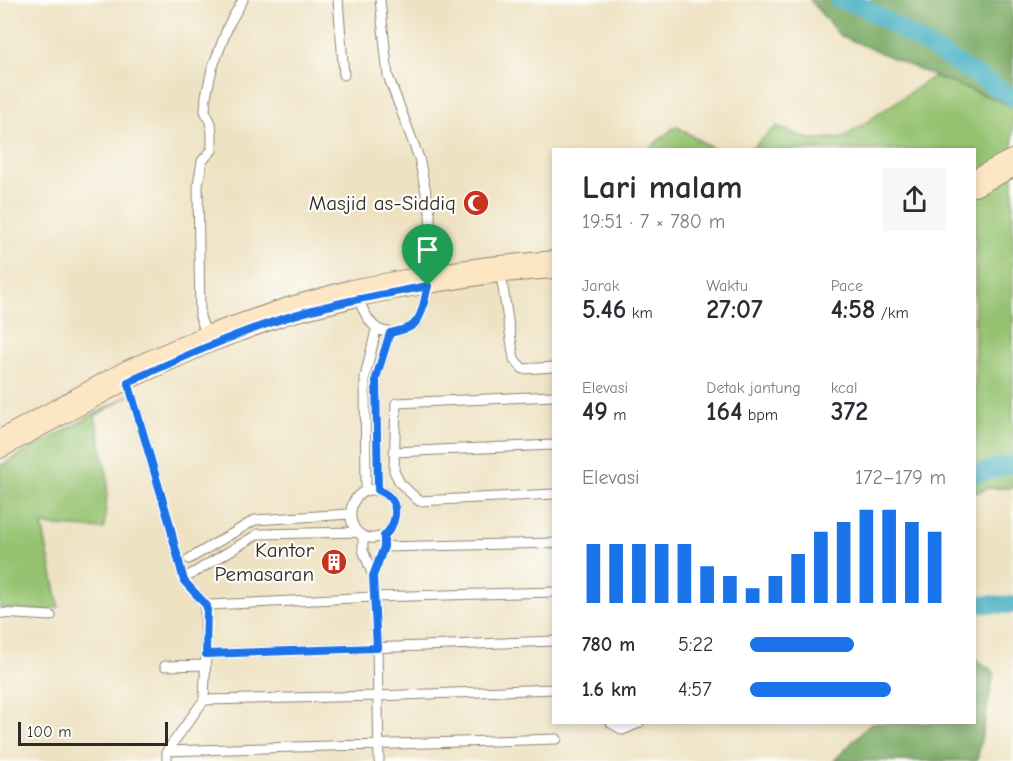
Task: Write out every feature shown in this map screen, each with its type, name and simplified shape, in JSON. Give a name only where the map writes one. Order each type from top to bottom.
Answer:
[{"type":"main road","points":[[976,175],[1013,156]]},
{"type":"main road","points":[[976,188],[1013,170]]},
{"type":"main road","points":[[494,272],[552,258]]},
{"type":"main road","points":[[0,452],[208,339],[284,306],[340,290],[494,272],[552,270]]},
{"type":"main road","points":[[0,436],[126,368],[208,339],[430,279]]},
{"type":"street","points":[[208,339],[200,317],[198,185],[202,161],[212,150],[211,123],[205,111],[206,96],[212,69],[229,24],[243,0]]},
{"type":"street","points":[[338,0],[344,75]]},
{"type":"street","points":[[358,299],[376,330],[390,333],[408,328],[415,323],[420,314],[430,279],[430,212],[419,158],[388,76],[380,0]]},
{"type":"street","points":[[494,272],[514,359],[523,369],[552,367]]},
{"type":"street","points":[[366,490],[365,377],[376,330]]},
{"type":"street","points":[[378,490],[376,378],[390,333]]},
{"type":"street","points":[[128,382],[184,581],[207,606],[204,700],[167,756]]},
{"type":"street","points":[[552,396],[396,403],[394,452],[394,471],[400,483],[419,501],[552,494]]},
{"type":"street","points":[[394,452],[552,445]]},
{"type":"street","points":[[190,575],[258,534],[360,534],[372,539],[384,536],[393,525],[395,517],[393,503],[388,495],[378,490],[366,490],[358,495],[350,514],[352,525],[360,534],[363,550],[373,576],[379,761]]},
{"type":"street","points":[[393,503],[410,492]]},
{"type":"street","points":[[189,559],[255,520],[350,514]]},
{"type":"street","points":[[255,520],[258,534]]},
{"type":"street","points":[[373,576],[384,547],[384,536]]},
{"type":"street","points":[[384,547],[552,543]]},
{"type":"street","points":[[207,606],[374,597],[552,592]]},
{"type":"street","points":[[0,613],[51,616]]},
{"type":"street","points":[[206,654],[552,641]]},
{"type":"street","points":[[165,666],[206,665]]},
{"type":"street","points":[[204,700],[552,689]]},
{"type":"street","points":[[613,724],[623,730],[637,724]]},
{"type":"street","points":[[167,756],[379,744],[557,739]]},
{"type":"green space","points":[[810,0],[1013,0],[1013,106],[934,76],[839,35]]},
{"type":"green space","points":[[934,76],[1013,106],[1013,488],[989,488],[976,493],[976,148],[752,148],[777,126],[808,139],[843,138]]},
{"type":"green space","points":[[676,126],[712,148],[649,148]]},
{"type":"green space","points":[[131,394],[95,416],[108,480],[104,529],[42,525],[59,607],[42,611],[0,608],[0,466]]},
{"type":"green space","points":[[976,659],[994,672],[977,761],[834,761],[870,724],[976,724]]},
{"type":"waterway","points":[[838,0],[862,6],[1013,97]]},
{"type":"waterway","points":[[976,474],[1013,464]]},
{"type":"waterway","points":[[976,602],[1013,605]]},
{"type":"place","name":"Masjid as-Siddiq","points":[[476,203]]},
{"type":"place","name":"Kantor Pemasaran","points":[[334,562]]},
{"type":"route","points":[[428,286],[415,323],[408,328],[390,333],[376,378],[378,490],[388,495],[393,503],[395,517],[393,525],[384,536],[384,547],[373,576],[377,648],[206,654],[207,606],[184,581],[128,382],[210,345],[286,317],[358,299],[428,286]]}]
